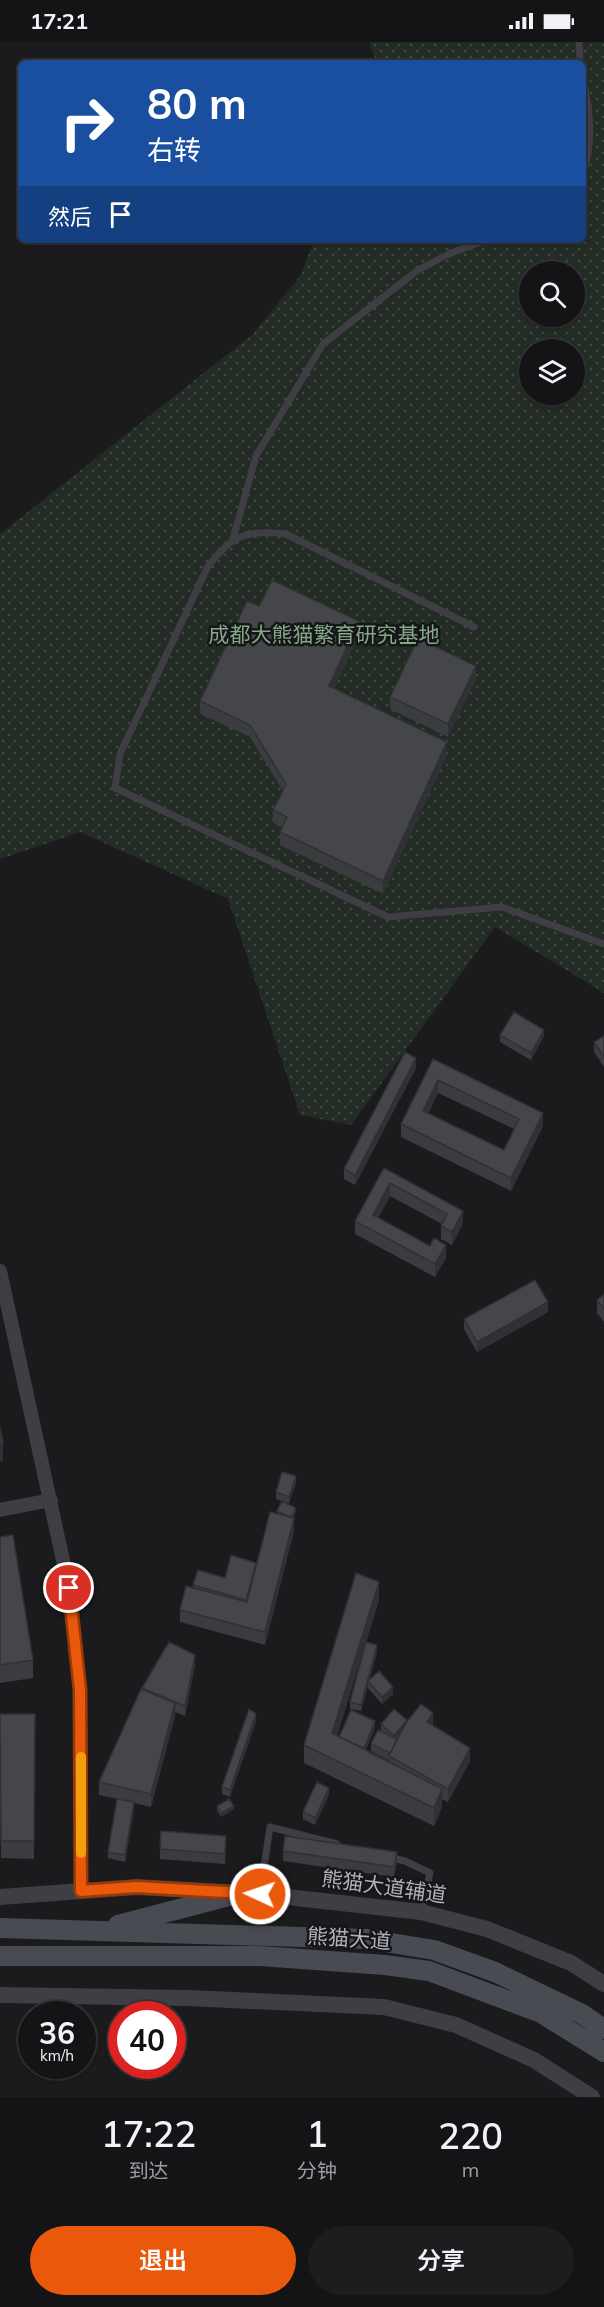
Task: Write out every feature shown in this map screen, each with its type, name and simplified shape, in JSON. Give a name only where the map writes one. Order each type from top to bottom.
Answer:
[{"type":"main road","points":[[93,1931],[240,1893]]},
{"type":"main road","name":"熊猫大道","points":[[0,1928],[367,1939],[434,1950],[495,1972],[582,2014],[604,2029]]},
{"type":"main road","name":"熊猫大道","points":[[0,1956],[260,1956],[385,1965],[429,1971],[541,2013],[604,2052]]},
{"type":"street","points":[[0,1271],[69,1588],[80,1690],[81,1891]]},
{"type":"street","points":[[0,1510],[51,1500]]},
{"type":"street","name":"熊猫大道辅道","points":[[0,1897],[136,1887],[260,1894],[421,1912],[487,1929],[571,1963],[604,1984]]},
{"type":"street","points":[[0,1995],[189,1998],[384,2007],[456,2025],[534,2060],[592,2097]]},
{"type":"lane","points":[[579,42],[580,60]]},
{"type":"lane","points":[[586,92],[591,131],[586,165]]},
{"type":"lane","points":[[233,539],[256,456],[323,344],[418,270],[451,253],[478,243]]},
{"type":"lane","points":[[474,627],[286,534],[269,532],[233,539],[219,551],[207,568],[120,753],[115,788],[388,917],[502,906],[604,944]]},
{"type":"lane","points":[[260,1894],[270,1827],[349,1847]]},
{"type":"lane","points":[[383,1855],[405,1861],[430,1873],[421,1912]]},
{"type":"green space","name":"成都大熊猫繁育研究基地","points":[[369,42],[604,42],[604,993],[495,927],[351,1125],[300,1115],[228,899],[80,832],[0,859],[0,534],[253,334],[301,275],[313,243],[586,243],[586,60],[376,60]]},
{"type":"building","points":[[272,580],[359,621],[329,686],[447,742],[383,881],[280,832],[287,817],[273,810],[286,784],[250,725],[200,701],[247,601],[259,606]]},
{"type":"building","points":[[418,638],[476,666],[448,724],[390,697]]},
{"type":"building","points":[[514,1012],[544,1030],[531,1053],[500,1035]]},
{"type":"building","points":[[604,1036],[604,1057],[594,1042]]},
{"type":"building","points":[[405,1052],[416,1058],[355,1175],[344,1169]]},
{"type":"building","points":[[433,1059],[543,1113],[511,1178],[401,1124]],"holes":[[[438,1080],[519,1119],[504,1150],[423,1111]]]},
{"type":"building","points":[[384,1168],[463,1211],[452,1232],[441,1226],[447,1214],[390,1183],[373,1215],[430,1246],[434,1238],[446,1245],[435,1264],[355,1221]]},
{"type":"building","points":[[535,1280],[548,1302],[477,1342],[464,1319]]},
{"type":"building","points":[[604,1295],[604,1309],[597,1300]]},
{"type":"building","points":[[0,1427],[3,1443],[0,1444]]},
{"type":"building","points":[[282,1472],[296,1476],[289,1497],[276,1492]]},
{"type":"building","points":[[282,1501],[296,1508],[291,1517],[277,1511]]},
{"type":"building","points":[[270,1512],[294,1518],[265,1632],[180,1610],[186,1586],[247,1602]]},
{"type":"building","points":[[13,1535],[33,1660],[0,1665],[0,1537]]},
{"type":"building","points":[[231,1555],[256,1563],[246,1600],[193,1585],[198,1570],[225,1578]]},
{"type":"building","points":[[356,1573],[379,1582],[332,1733],[442,1789],[434,1808],[304,1745]]},
{"type":"building","points":[[169,1642],[195,1655],[185,1706],[142,1688]]},
{"type":"building","points":[[366,1642],[377,1645],[361,1705],[350,1702]]},
{"type":"building","points":[[379,1671],[393,1687],[382,1697],[368,1681]]},
{"type":"building","points":[[141,1689],[175,1703],[151,1794],[99,1782]]},
{"type":"building","points":[[421,1704],[433,1713],[427,1722],[470,1748],[448,1789],[389,1756],[406,1723]]},
{"type":"building","points":[[249,1709],[256,1714],[230,1790],[222,1787]]},
{"type":"building","points":[[394,1709],[407,1720],[394,1736],[381,1724]]},
{"type":"building","points":[[351,1710],[375,1721],[364,1748],[339,1737]]},
{"type":"building","points":[[0,1714],[35,1714],[34,1841],[1,1841]]},
{"type":"building","points":[[378,1730],[397,1739],[390,1753],[371,1744]]},
{"type":"building","points":[[368,1751],[388,1760],[387,1761]]},
{"type":"building","points":[[317,1782],[329,1788],[315,1818],[303,1812]]},
{"type":"building","points":[[117,1799],[134,1802],[125,1855],[108,1852]]},
{"type":"building","points":[[229,1799],[234,1806],[221,1813],[217,1806]]},
{"type":"building","points":[[161,1831],[226,1836],[225,1854],[160,1849]]},
{"type":"building","points":[[285,1836],[397,1852],[394,1867],[283,1851]]},
{"type":"slow traffic","points":[[81,1757],[81,1853]]},
{"type":"route","points":[[69,1588],[80,1690],[81,1891],[136,1887],[260,1894]]}]
